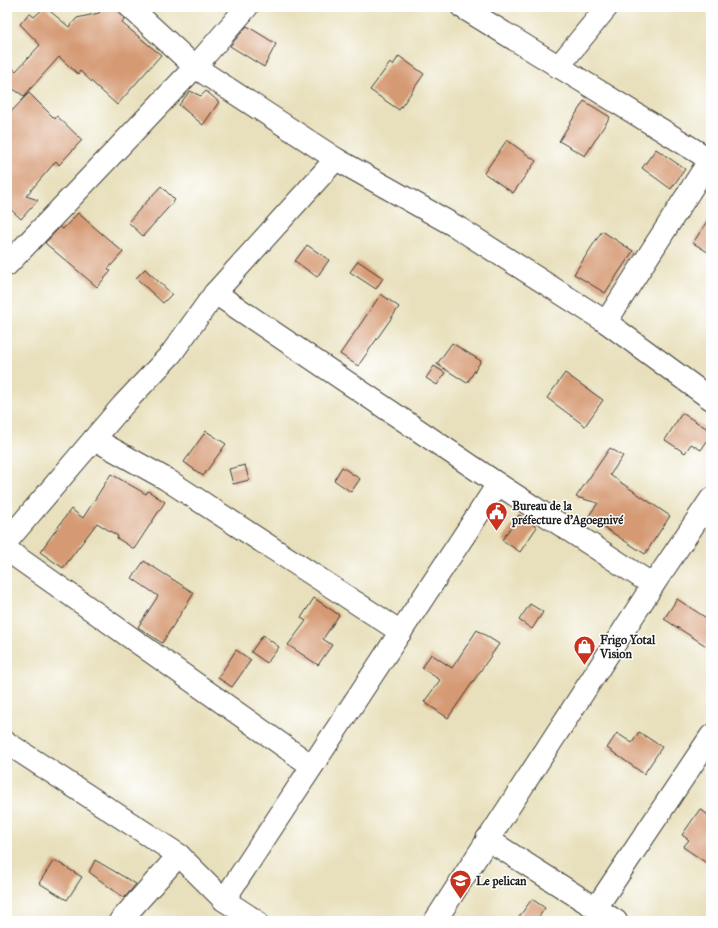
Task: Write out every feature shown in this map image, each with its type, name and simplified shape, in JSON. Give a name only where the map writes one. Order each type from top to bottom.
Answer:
[{"type":"street","points":[[130,7],[195,67],[336,159],[457,227],[606,322],[711,399]]},
{"type":"street","points":[[7,265],[195,67],[247,7]]},
{"type":"street","points":[[462,7],[710,159],[606,322]]},
{"type":"street","points":[[558,67],[607,7]]},
{"type":"street","points":[[7,541],[94,439],[171,354],[215,293],[336,159]]},
{"type":"street","points":[[215,293],[498,484],[653,585]]},
{"type":"street","points":[[94,439],[166,479],[401,632]]},
{"type":"street","points":[[224,900],[498,484]]},
{"type":"street","points":[[436,921],[487,839],[711,499]]},
{"type":"street","points":[[7,550],[312,766]]},
{"type":"street","points":[[596,908],[711,736]]},
{"type":"street","points":[[7,743],[179,855],[224,900],[256,921]]},
{"type":"street","points":[[487,839],[616,921]]},
{"type":"street","points":[[120,921],[179,855]]},
{"type":"building","points":[[45,7],[69,27],[77,18],[99,13],[103,7],[116,7],[125,19],[122,23],[161,55],[117,105],[80,71],[78,74],[59,57],[24,96],[7,85],[7,64],[16,71],[40,45],[20,24],[29,13],[34,17]]},
{"type":"building","points":[[247,26],[276,44],[264,67],[230,46]]},
{"type":"building","points":[[399,56],[424,74],[399,110],[370,90],[390,63],[393,65]]},
{"type":"building","points":[[190,91],[201,96],[206,91],[219,102],[203,125],[179,105]]},
{"type":"building","points":[[29,93],[55,119],[57,116],[82,140],[59,165],[56,161],[26,196],[38,200],[21,219],[7,206],[7,116]]},
{"type":"building","points":[[584,101],[610,117],[585,156],[559,141]]},
{"type":"building","points":[[507,140],[536,161],[513,193],[484,173]]},
{"type":"building","points":[[656,149],[685,169],[671,189],[642,168]]},
{"type":"building","points":[[161,186],[175,200],[143,236],[128,222]]},
{"type":"building","points":[[78,213],[123,252],[108,269],[111,271],[97,287],[45,243],[60,227],[63,229]]},
{"type":"building","points":[[711,215],[711,254],[693,243]]},
{"type":"building","points":[[602,231],[633,251],[605,293],[574,274]]},
{"type":"building","points":[[307,245],[329,260],[317,277],[295,261]]},
{"type":"building","points":[[358,261],[383,278],[376,289],[350,272]]},
{"type":"building","points":[[145,269],[172,294],[163,303],[136,278]]},
{"type":"building","points":[[381,294],[399,307],[358,366],[340,354]]},
{"type":"building","points":[[452,343],[481,361],[467,383],[437,364]]},
{"type":"building","points":[[434,366],[445,373],[437,385],[426,378]]},
{"type":"building","points":[[565,373],[603,400],[585,426],[547,398]]},
{"type":"building","points":[[682,413],[711,431],[711,435],[701,450],[691,444],[685,453],[665,440]]},
{"type":"building","points":[[206,431],[226,444],[203,476],[184,462]]},
{"type":"building","points":[[610,448],[623,456],[610,475],[670,516],[645,554],[588,517],[598,503],[576,497]]},
{"type":"building","points":[[245,465],[249,480],[233,484],[229,469]]},
{"type":"building","points":[[342,467],[360,479],[351,492],[334,480]]},
{"type":"building","points":[[111,474],[146,494],[148,491],[165,502],[134,549],[117,538],[118,536],[97,523],[63,568],[40,552],[71,509],[83,518]]},
{"type":"building","points":[[519,515],[537,527],[520,552],[502,540]]},
{"type":"building","points":[[144,561],[194,593],[162,643],[138,627],[158,596],[132,578]]},
{"type":"building","points":[[314,598],[339,615],[323,639],[332,645],[318,665],[288,645],[306,621],[301,618]]},
{"type":"building","points":[[677,599],[711,621],[711,649],[664,619]]},
{"type":"building","points":[[530,604],[543,612],[532,629],[519,620]]},
{"type":"building","points":[[477,630],[499,644],[448,718],[424,702],[440,680],[422,668],[431,654],[452,668]]},
{"type":"building","points":[[263,635],[279,647],[267,663],[251,652]]},
{"type":"building","points":[[236,650],[251,660],[232,687],[218,678]]},
{"type":"building","points":[[639,732],[662,747],[644,774],[607,748],[617,733],[632,743]]},
{"type":"building","points":[[700,809],[711,817],[711,866],[683,847],[689,840],[682,835]]},
{"type":"building","points":[[54,860],[82,877],[67,900],[39,883]]},
{"type":"building","points":[[95,860],[136,884],[124,898],[89,872]]},
{"type":"building","points":[[532,899],[545,908],[536,921],[516,921]]},
{"type":"place","name":"Bureau de la préfecture d'Agoegnivé","points":[[497,532]]},
{"type":"place","name":"Frigo Yotal Vision","points":[[585,666]]},
{"type":"place","name":"Le pelican","points":[[461,900]]}]
